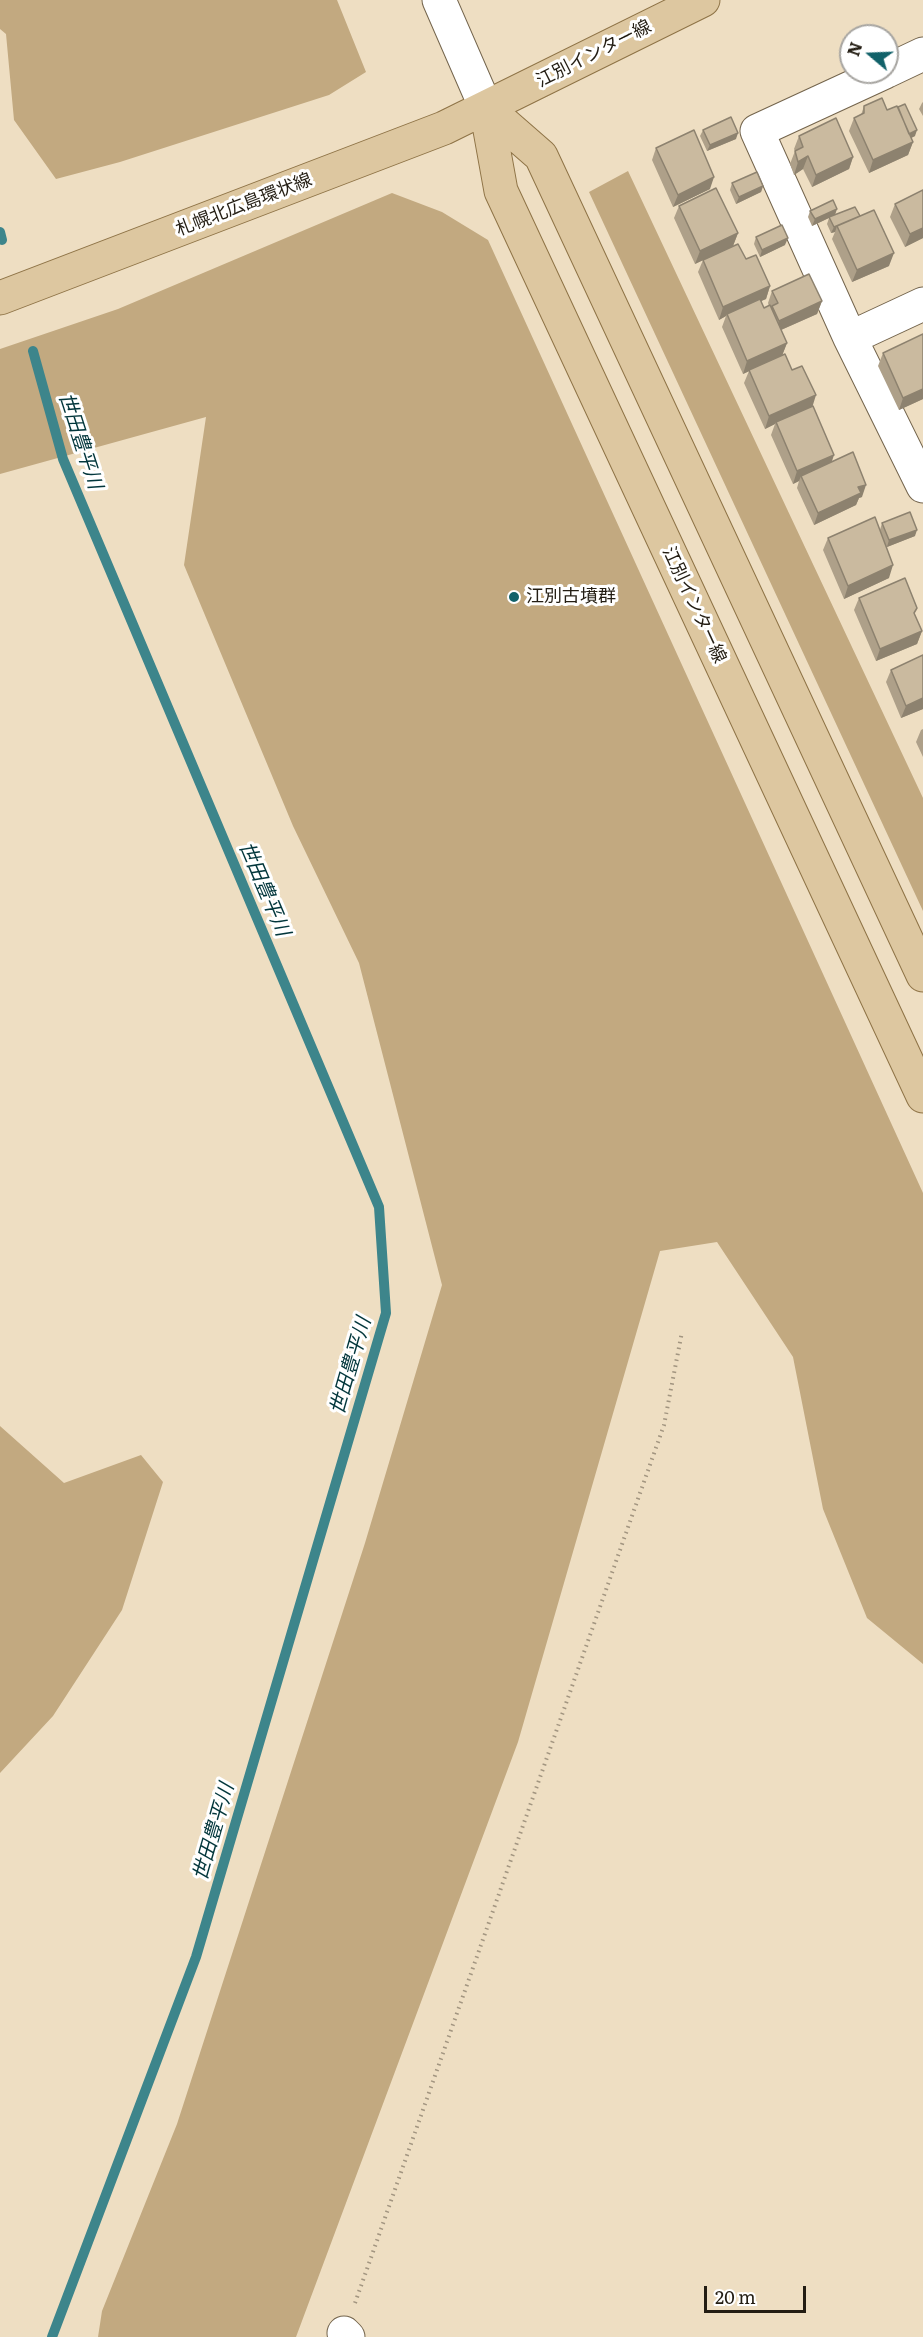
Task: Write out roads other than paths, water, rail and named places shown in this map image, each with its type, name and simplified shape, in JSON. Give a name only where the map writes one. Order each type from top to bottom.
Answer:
[{"type":"main road","name":"江別インター線","points":[[703,0],[486,108],[501,191],[923,1096]]},
{"type":"main road","name":"札幌北広島環状線","points":[[0,298],[444,128],[486,108]]},
{"type":"main road","points":[[486,108],[541,156],[923,975]]},
{"type":"street","points":[[439,0],[486,108]]},
{"type":"street","points":[[899,65],[923,54]]},
{"type":"street","points":[[858,84],[757,131],[850,338],[923,486]]},
{"type":"street","points":[[850,338],[923,304]]},
{"type":"waterway","name":"世田豊平川","points":[[0,232],[2,240]]},
{"type":"waterway","name":"世田豊平川","points":[[33,351],[63,459],[379,1207],[386,1313],[196,1957],[52,2337]]},
{"type":"place","name":"江別古墳群","points":[[514,597]]}]
